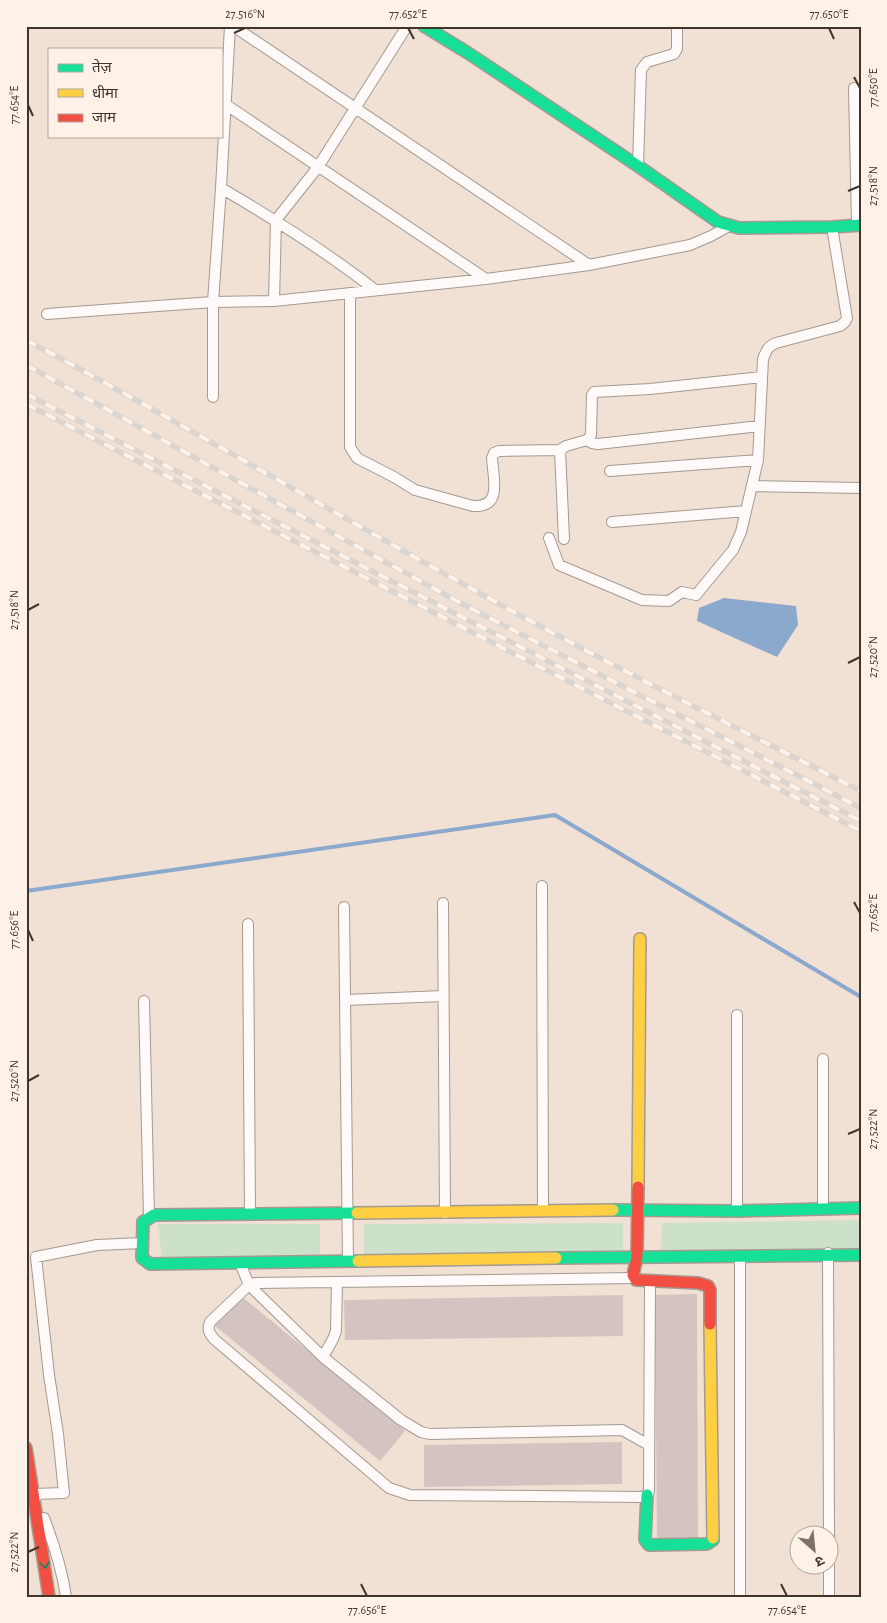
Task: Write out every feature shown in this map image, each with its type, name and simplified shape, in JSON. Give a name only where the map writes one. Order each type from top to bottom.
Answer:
[{"type":"main road","points":[[424,26],[638,166],[718,222],[739,228],[859,225]]},
{"type":"main road","points":[[640,939],[637,1257],[634,1278],[636,1280],[698,1283],[708,1286],[710,1290],[713,1540],[707,1544],[652,1546],[646,1543],[647,1495]]},
{"type":"main road","points":[[861,1208],[737,1211],[543,1210],[445,1213],[154,1215],[148,1217],[143,1222],[142,1258],[150,1264],[861,1254]]},
{"type":"main road","points":[[26,1448],[49,1597]]},
{"type":"street","points":[[213,397],[213,302],[231,26],[589,264]]},
{"type":"street","points":[[274,301],[276,220],[318,168],[407,26]]},
{"type":"street","points":[[638,166],[643,66],[647,62],[674,54],[677,49],[677,26]]},
{"type":"street","points":[[854,88],[859,225]]},
{"type":"street","points":[[225,104],[486,279]]},
{"type":"street","points":[[221,188],[276,220],[375,290]]},
{"type":"street","points":[[47,314],[213,302],[274,301],[486,279],[589,264],[690,245],[729,226]]},
{"type":"street","points":[[549,538],[559,565],[642,600],[669,602],[682,592],[696,595],[733,550],[741,532],[758,460],[763,359],[770,345],[840,326],[847,318],[832,227]]},
{"type":"street","points":[[350,293],[350,447],[357,458],[394,476],[415,490],[473,506],[481,507],[488,504],[494,496],[492,458],[494,453],[499,451],[560,450],[566,446],[587,440],[591,435],[592,395],[597,391],[650,389],[762,377]]},
{"type":"street","points":[[587,440],[598,444],[760,426]]},
{"type":"street","points":[[560,450],[564,539]]},
{"type":"street","points":[[610,471],[758,460]]},
{"type":"street","points":[[752,486],[861,488]]},
{"type":"street","points":[[612,522],[746,511]]},
{"type":"street","points":[[542,886],[543,1210]]},
{"type":"street","points":[[443,903],[445,1213]]},
{"type":"street","points":[[344,907],[348,1261]]},
{"type":"street","points":[[248,924],[250,1213]]},
{"type":"street","points":[[346,1000],[443,996]]},
{"type":"street","points":[[144,1001],[148,1217]]},
{"type":"street","points":[[737,1015],[737,1211]]},
{"type":"street","points":[[823,1059],[824,1209]]},
{"type":"street","points":[[66,1597],[63,1574],[56,1549],[34,1494],[64,1492],[36,1257],[97,1245],[143,1243]]},
{"type":"street","points":[[828,1253],[829,1526]]},
{"type":"street","points":[[740,1257],[740,1597]]},
{"type":"street","points":[[240,1263],[249,1285],[323,1357],[401,1420],[420,1432],[430,1434],[622,1430],[649,1445]]},
{"type":"street","points":[[634,1278],[255,1284],[249,1285],[210,1322],[208,1328],[209,1333],[389,1488],[398,1492],[410,1495],[639,1497],[647,1495],[649,1492],[650,1281]]},
{"type":"street","points":[[323,1357],[336,1331],[337,1282]]},
{"type":"street","points":[[829,1576],[829,1597]]},
{"type":"green space","points":[[861,1220],[861,1253],[661,1252],[662,1223]]},
{"type":"green space","points":[[623,1223],[623,1253],[364,1254],[364,1224]]},
{"type":"green space","points":[[158,1224],[320,1224],[320,1255],[162,1258]]},
{"type":"water","points":[[724,598],[796,606],[798,625],[777,657],[697,621],[699,608]]},
{"type":"building","points":[[697,1294],[698,1543],[657,1543],[655,1295]]},
{"type":"building","points":[[240,1295],[405,1431],[380,1461],[214,1325]]},
{"type":"building","points":[[623,1295],[623,1336],[345,1340],[344,1300]]},
{"type":"building","points":[[622,1442],[622,1484],[424,1487],[424,1445]]},
{"type":"waterway","points":[[26,891],[555,815],[861,997]]},
{"type":"railway","points":[[26,340],[568,641],[861,791]]},
{"type":"railway","points":[[26,365],[464,605],[861,808]]},
{"type":"railway","points":[[26,394],[861,821]]},
{"type":"railway","points":[[26,404],[861,831]]},
{"type":"traffic: fast","points":[[424,26],[638,166],[718,222],[739,228],[861,225]]},
{"type":"traffic: fast","points":[[613,1210],[737,1211],[861,1208]]},
{"type":"traffic: fast","points":[[357,1213],[154,1215],[143,1222],[142,1258],[150,1264],[358,1261]]},
{"type":"traffic: fast","points":[[556,1258],[861,1255]]},
{"type":"traffic: fast","points":[[647,1495],[645,1540],[649,1545],[707,1544],[713,1538]]},
{"type":"traffic: slow","points":[[638,1187],[640,939]]},
{"type":"traffic: slow","points":[[357,1213],[613,1210]]},
{"type":"traffic: slow","points":[[358,1261],[556,1258]]},
{"type":"traffic: slow","points":[[710,1324],[713,1538]]},
{"type":"traffic: jam","points":[[638,1187],[637,1257],[633,1275],[636,1280],[698,1283],[708,1286],[710,1290],[710,1324]]},
{"type":"traffic: jam","points":[[26,1448],[49,1597]]}]
